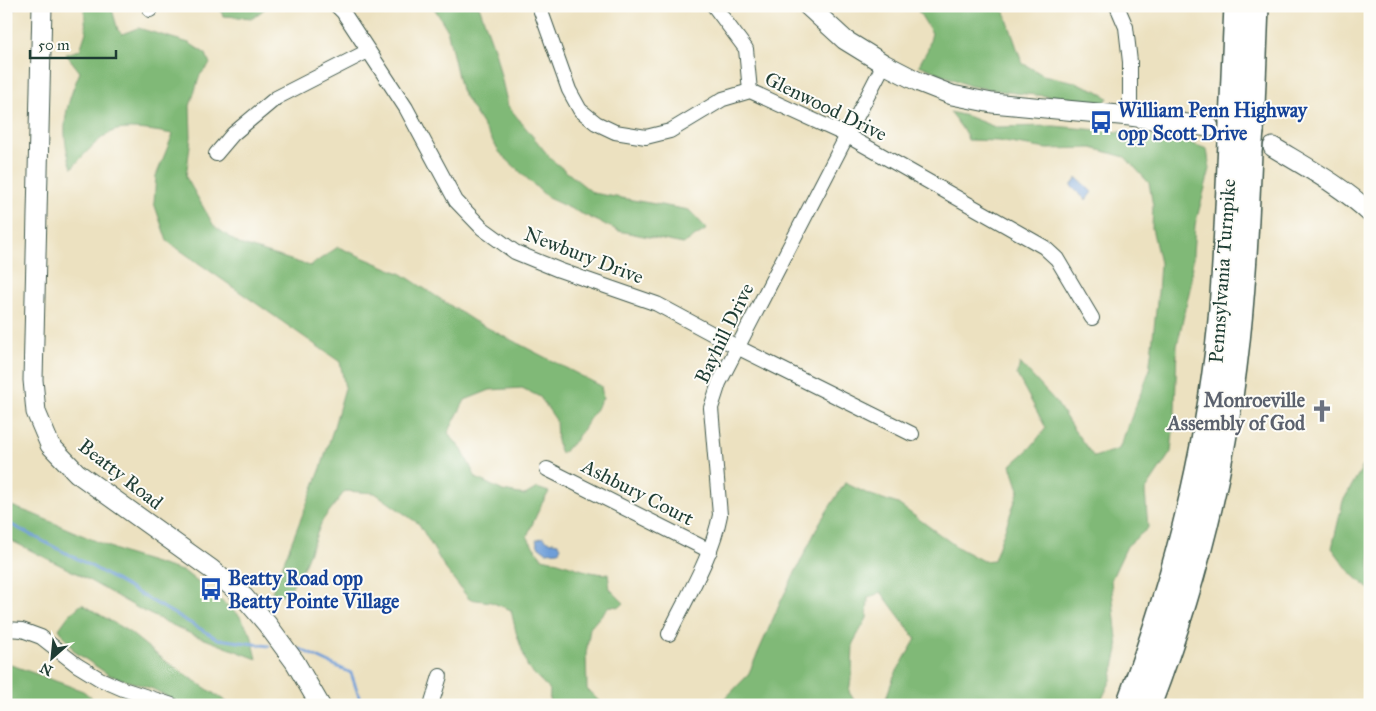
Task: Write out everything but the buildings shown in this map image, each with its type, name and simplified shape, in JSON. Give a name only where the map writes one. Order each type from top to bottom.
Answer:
[{"type":"highway","name":"Pennsylvania Turnpike","points":[[1148,705],[1187,590],[1207,518],[1222,447],[1234,369],[1246,242],[1237,6]]},
{"type":"highway","name":"Pennsylvania Turnpike","points":[[1128,705],[1174,570],[1202,453],[1220,332],[1227,241],[1256,6]]},
{"type":"street","name":"Newbury Drive","points":[[337,6],[343,12],[406,108],[456,201],[482,228],[515,252],[559,270],[657,304],[737,347],[912,434]]},
{"type":"street","name":"Glenwood Drive","points":[[539,6],[570,90],[580,110],[596,123],[615,132],[646,137],[670,131],[723,99],[750,91],[846,135],[1044,247],[1057,260],[1092,318]]},
{"type":"street","points":[[714,6],[746,49],[750,91]]},
{"type":"street","points":[[808,6],[845,40],[884,64],[919,82],[952,94],[992,104],[1130,116],[1241,137],[1320,175],[1370,213]]},
{"type":"street","points":[[1117,6],[1126,28],[1129,54],[1130,116]]},
{"type":"street","name":"Beatty Road","points":[[42,10],[33,380],[36,412],[50,445],[77,473],[211,569],[244,597],[295,662],[320,705]]},
{"type":"street","points":[[216,154],[232,134],[276,98],[368,51]]},
{"type":"street","name":"Bayhill Drive","points":[[668,634],[710,551],[718,530],[720,515],[711,408],[719,383],[884,64]]},
{"type":"street","name":"Ashbury Court","points":[[548,468],[710,551]]},
{"type":"street","points":[[6,629],[22,630],[41,636],[77,665],[100,679],[123,689],[172,705]]},
{"type":"street","points":[[431,705],[440,676]]},
{"type":"green space","points":[[84,6],[111,6],[118,30],[122,34],[138,28],[189,43],[206,54],[210,64],[200,75],[190,106],[191,137],[186,177],[214,226],[239,244],[310,266],[338,247],[402,274],[474,321],[601,386],[603,398],[575,441],[561,454],[557,441],[556,420],[540,397],[522,388],[490,390],[465,400],[448,433],[462,450],[476,478],[503,491],[525,495],[537,488],[549,492],[527,536],[542,558],[591,572],[608,574],[610,589],[624,603],[620,607],[609,606],[590,628],[586,654],[587,689],[603,705],[549,705],[550,690],[528,668],[511,610],[491,602],[469,599],[445,568],[419,524],[375,493],[345,491],[322,521],[304,566],[288,593],[270,597],[321,468],[333,430],[345,388],[340,362],[167,241],[154,203],[156,176],[173,134],[138,129],[124,129],[111,132],[99,140],[72,168],[66,142],[66,119],[67,108],[80,72],[66,54],[80,50],[86,32]]},
{"type":"green space","points":[[219,6],[268,6],[253,18],[223,16]]},
{"type":"green space","points":[[433,6],[479,6],[495,51],[508,106],[552,160],[593,193],[689,210],[707,229],[683,244],[619,231],[548,198],[500,153],[461,90],[447,29]]},
{"type":"green space","points":[[915,6],[1000,6],[1005,13],[1022,63],[1043,75],[1075,82],[1098,91],[1108,98],[1103,104],[970,86],[919,65],[928,49],[932,33]]},
{"type":"green space","points":[[950,112],[967,116],[995,127],[1054,126],[1131,133],[1179,139],[1207,149],[1210,169],[1195,225],[1191,284],[1177,346],[1175,411],[1171,452],[1145,491],[1148,528],[1127,546],[1111,580],[1118,649],[1111,680],[1099,705],[880,705],[886,698],[894,676],[916,639],[881,592],[868,598],[867,618],[853,643],[849,692],[857,705],[719,705],[748,675],[781,601],[820,522],[845,483],[868,494],[898,504],[957,547],[983,561],[994,560],[1019,490],[1011,465],[1031,447],[1046,428],[1017,375],[1020,363],[1056,402],[1094,457],[1119,449],[1149,372],[1160,263],[1152,228],[1153,206],[1149,183],[1125,157],[1092,148],[1047,149],[998,141],[968,140],[966,134]]},
{"type":"green space","points":[[1370,454],[1370,502],[1365,515],[1370,522],[1370,590],[1349,571],[1332,548],[1343,501]]},
{"type":"green space","points":[[6,504],[126,554],[185,572],[239,615],[251,634],[257,659],[189,633],[141,610],[78,574],[6,538]]},
{"type":"green space","points":[[82,604],[129,632],[165,661],[231,705],[182,705],[153,689],[109,675],[75,652],[59,629],[69,615]]},
{"type":"green space","points":[[6,663],[83,691],[101,705],[6,705]]},
{"type":"water","points":[[1077,178],[1092,192],[1086,200],[1071,186]]},
{"type":"water","points":[[543,537],[548,541],[558,543],[561,547],[559,551],[546,552],[538,546],[536,540]]},
{"type":"waterway","points":[[6,22],[15,6]]},
{"type":"waterway","points":[[6,522],[91,566],[218,639],[269,646]]},
{"type":"waterway","points":[[300,649],[351,673],[362,705]]},
{"type":"place","name":"William Penn Highway opp Scott Drive","points":[[1101,122]]},
{"type":"place","name":"Monroeville Assembly of God","points":[[1322,411]]},
{"type":"place","name":"Beatty Road opp Beatty Pointe Village","points":[[211,589]]}]
